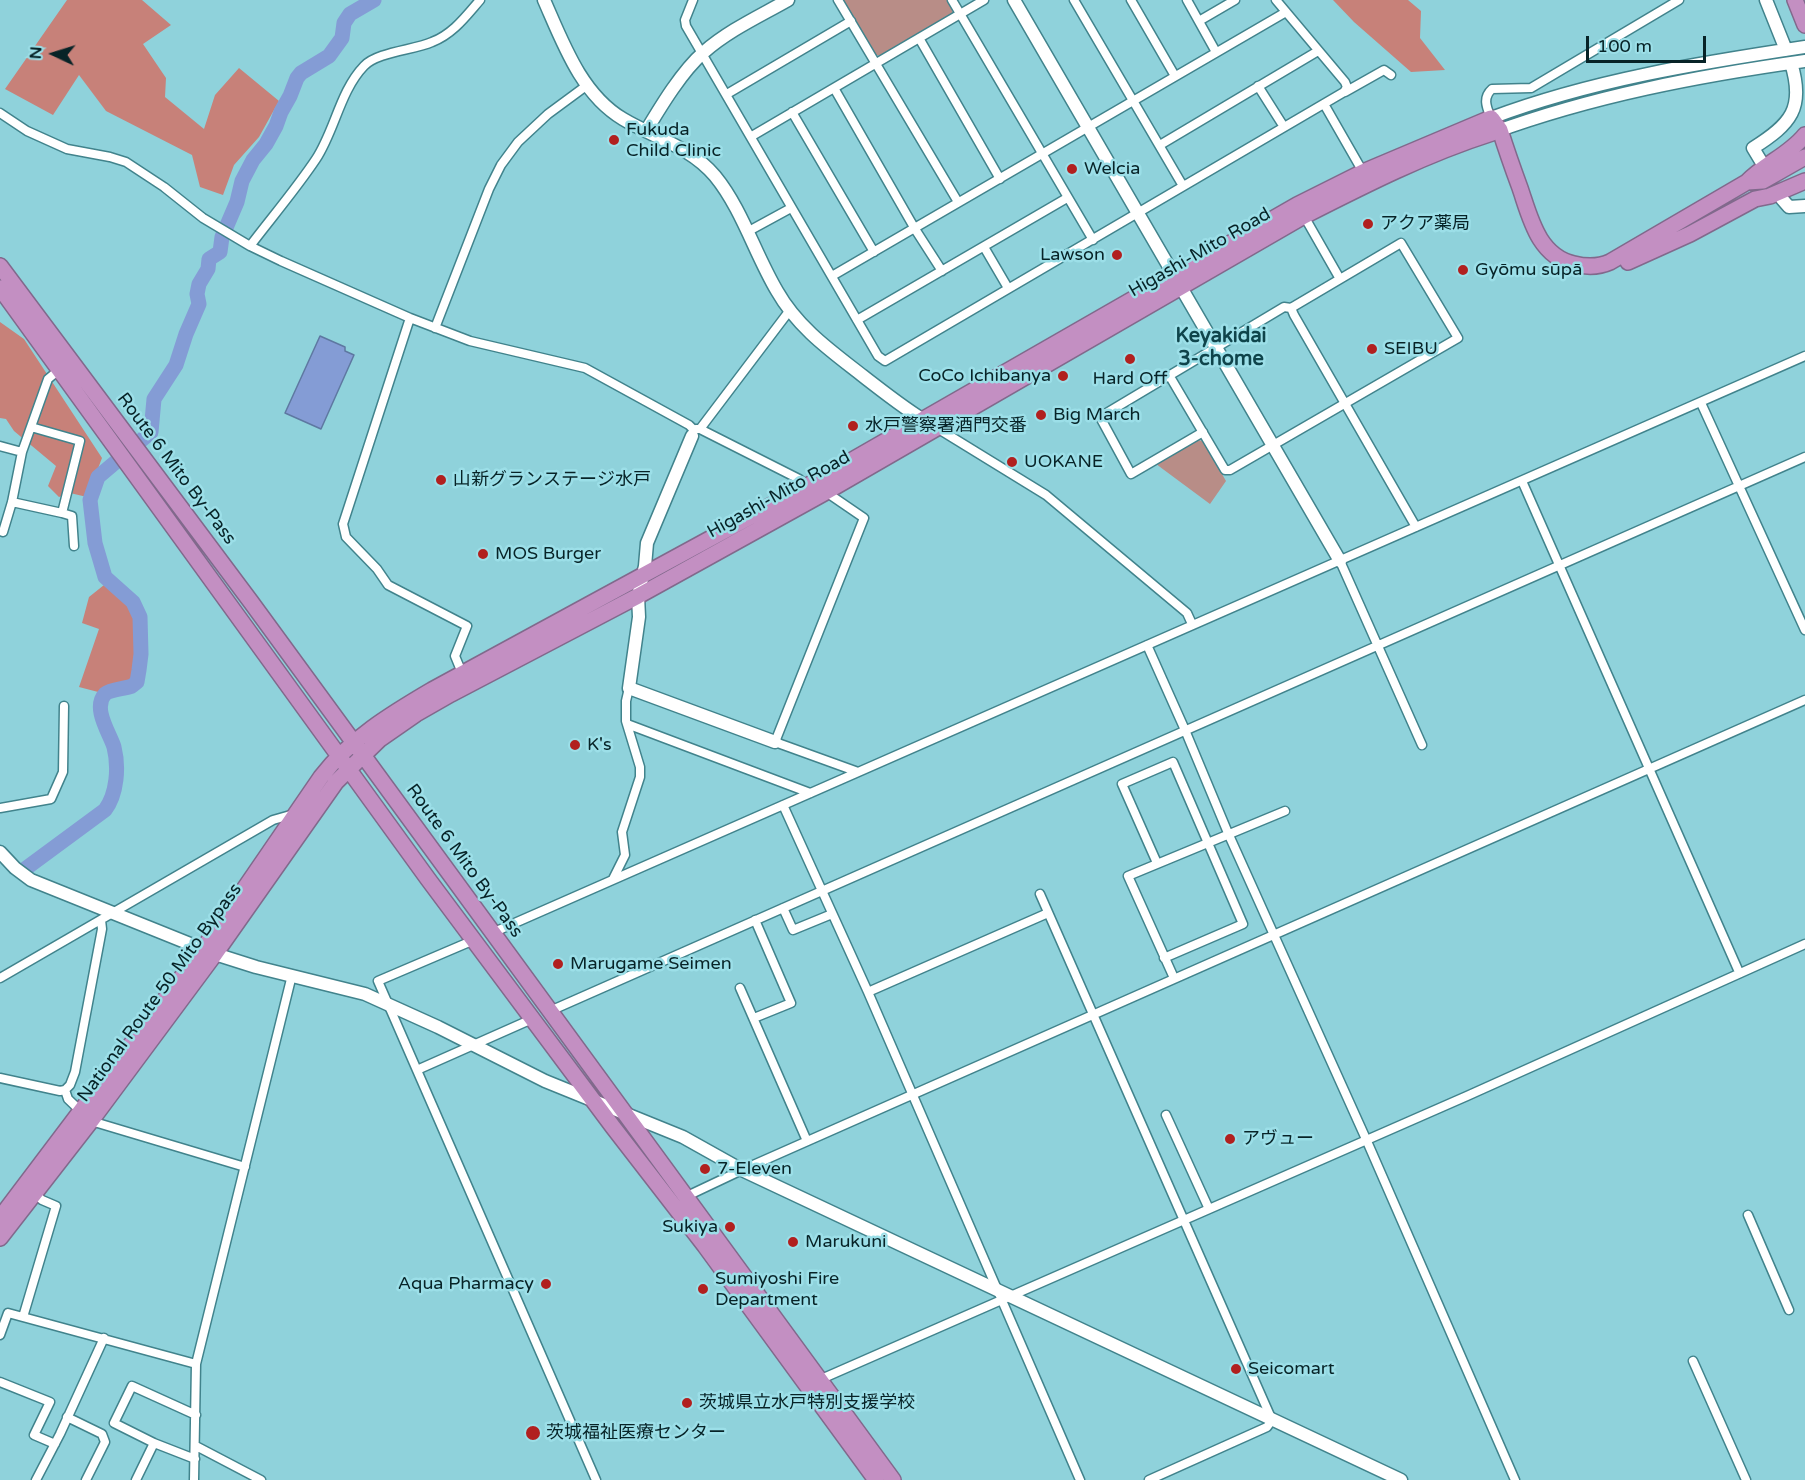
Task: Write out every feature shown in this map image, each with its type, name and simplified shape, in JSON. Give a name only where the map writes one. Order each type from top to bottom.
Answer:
[{"type":"highway","points":[[1796,0],[1805,25]]},
{"type":"highway","name":"Higashi-Mito Road","points":[[358,748],[435,703],[638,596],[826,492],[930,424],[1176,281],[1297,205],[1363,172],[1495,127]]},
{"type":"highway","name":"Higashi-Mito Road","points":[[1176,281],[1396,171],[1471,140],[1495,127]]},
{"type":"highway","points":[[1495,127],[1540,240],[1546,248],[1561,259],[1578,265],[1596,266],[1610,262],[1747,182],[1805,135]]},
{"type":"highway","points":[[1495,127],[1518,212],[1529,237],[1546,258],[1574,273],[1591,274],[1607,271],[1690,234],[1755,199],[1770,196],[1805,181]]},
{"type":"highway","points":[[1747,182],[1763,181],[1805,157]]},
{"type":"highway","points":[[1755,199],[1766,187],[1805,165]]},
{"type":"highway","name":"Route 6 Mito By-Pass","points":[[0,266],[130,438],[893,1480]]},
{"type":"highway","name":"Route 6 Mito By-Pass","points":[[0,288],[338,756],[594,1102],[705,1246],[876,1480]]},
{"type":"highway","name":"Higashi-Mito Road","points":[[348,769],[358,748],[411,703],[462,673],[807,486],[930,424]]},
{"type":"highway","name":"National Route 50 Mito Bypass","points":[[209,952],[294,814],[338,756],[358,748]]},
{"type":"highway","name":"National Route 50 Mito Bypass","points":[[0,1238],[86,1117],[348,769]]},
{"type":"highway","name":"National Route 50 Mito Bypass","points":[[0,1218],[86,1117]]},
{"type":"street","points":[[250,246],[317,157],[343,100],[365,64],[386,54],[411,50],[434,41],[460,22],[480,0]]},
{"type":"street","points":[[544,0],[586,86],[614,113],[686,151],[704,164],[724,188],[773,284],[790,310],[819,342],[930,424],[1046,495],[1187,613],[1192,624]]},
{"type":"street","points":[[693,0],[685,20],[686,26],[878,356],[885,361],[1344,92],[1384,70],[1391,75]]},
{"type":"street","points":[[646,131],[691,64],[702,53],[723,37],[788,0]]},
{"type":"street","points":[[838,0],[958,202]]},
{"type":"street","points":[[952,0],[1093,240]]},
{"type":"street","points":[[752,136],[984,0]]},
{"type":"street","points":[[1014,0],[1340,561],[1422,745]]},
{"type":"street","points":[[1074,0],[1183,186]]},
{"type":"street","points":[[1131,0],[1175,76]]},
{"type":"street","points":[[1187,0],[1216,52]]},
{"type":"street","points":[[1199,21],[1235,0]]},
{"type":"street","points":[[1276,0],[1345,82],[1347,87],[1344,92]]},
{"type":"street","points":[[1495,127],[1486,103],[1486,98],[1492,89],[1531,88],[1679,0]]},
{"type":"street","points":[[1766,0],[1786,50]]},
{"type":"street","points":[[832,276],[1286,12]]},
{"type":"street","points":[[727,94],[851,21]]},
{"type":"street","points":[[919,38],[1000,179]]},
{"type":"street","points":[[1495,127],[1518,108],[1600,85],[1690,65],[1805,47]]},
{"type":"street","points":[[1160,145],[1318,51]]},
{"type":"street","points":[[1495,127],[1602,98],[1736,70],[1805,60]]},
{"type":"street","points":[[1762,163],[1753,148],[1785,126],[1796,103],[1797,86],[1791,63]]},
{"type":"street","points":[[435,328],[489,189],[501,165],[525,135],[548,114],[586,86]]},
{"type":"street","points":[[1258,86],[1284,127]]},
{"type":"street","points":[[834,88],[915,229],[942,271]]},
{"type":"street","points":[[1324,104],[1363,172]]},
{"type":"street","points":[[792,112],[874,252]]},
{"type":"street","points":[[0,113],[27,131],[67,149],[126,162],[164,187],[203,218],[250,246],[410,318],[470,341],[585,368],[636,394],[689,425],[695,432],[799,479],[807,486]]},
{"type":"street","points":[[857,320],[1067,198]]},
{"type":"street","points":[[1782,198],[1789,207],[1805,206]]},
{"type":"street","points":[[747,232],[791,208]]},
{"type":"street","points":[[1304,216],[1340,279]]},
{"type":"street","points":[[1169,375],[1203,432],[1225,470],[1230,470],[1458,338],[1401,243],[1291,308],[1284,307],[1169,375],[1100,417],[1131,474],[1203,432]]},
{"type":"street","points":[[984,247],[1008,288]]},
{"type":"street","points":[[1291,308],[1416,527]]},
{"type":"street","points":[[613,879],[625,855],[622,832],[640,777],[640,767],[627,724],[626,701],[639,617],[638,596],[647,543],[695,432],[790,310]]},
{"type":"street","points":[[410,318],[343,524],[343,530],[346,537],[377,569],[388,585],[468,626],[455,656],[462,673]]},
{"type":"street","points":[[492,933],[1805,356]]},
{"type":"street","points":[[3,532],[4,517],[12,502],[22,452],[48,379],[60,369]]},
{"type":"street","points":[[1701,403],[1805,630]]},
{"type":"street","points":[[31,427],[80,441],[62,513]]},
{"type":"street","points":[[0,446],[22,452]]},
{"type":"street","points":[[550,1011],[1805,457]]},
{"type":"street","points":[[1522,481],[1738,972]]},
{"type":"street","points":[[775,742],[864,518],[826,492]]},
{"type":"street","points":[[12,502],[72,516],[74,546]]},
{"type":"street","points":[[1147,645],[1515,1480]]},
{"type":"street","points":[[629,688],[858,772]]},
{"type":"street","points":[[685,1197],[1174,978],[1275,936],[1805,700]]},
{"type":"street","points":[[0,808],[51,799],[63,772],[64,706]]},
{"type":"street","points":[[627,724],[810,793]]},
{"type":"street","points":[[1156,863],[1122,784],[1173,762],[1243,924],[1164,958]]},
{"type":"street","points":[[783,805],[868,992],[911,1096],[1004,1297],[1080,1480]]},
{"type":"street","points":[[1174,978],[1128,876],[1285,811]]},
{"type":"street","points":[[0,978],[273,820],[294,814]]},
{"type":"street","points":[[0,852],[15,868],[31,880],[209,952],[256,967],[340,986],[387,1003],[545,1081],[690,1141],[742,1170],[1004,1297],[1401,1480]]},
{"type":"street","points":[[1040,894],[1272,1420]]},
{"type":"street","points":[[783,908],[793,930],[832,914]]},
{"type":"street","points":[[868,992],[1048,913]]},
{"type":"street","points":[[65,1090],[70,1085],[75,1072],[102,929],[100,920]]},
{"type":"street","points":[[754,1018],[791,1003],[755,920]]},
{"type":"street","points":[[474,940],[378,981],[596,1480]]},
{"type":"street","points":[[819,1380],[1467,1096],[1738,972],[1805,944]]},
{"type":"street","points":[[194,1480],[196,1364],[292,975]]},
{"type":"street","points":[[741,987],[807,1141]]},
{"type":"street","points":[[417,1070],[532,1019]]},
{"type":"street","points":[[0,1078],[65,1090]]},
{"type":"street","points":[[65,1090],[68,1100],[86,1117],[245,1167]]},
{"type":"street","points":[[1166,1115],[1209,1209]]},
{"type":"street","points":[[23,1317],[56,1206],[42,1200],[34,1193]]},
{"type":"street","points":[[1748,1215],[1789,1310]]},
{"type":"street","points":[[0,1335],[8,1313],[196,1364]]},
{"type":"street","points":[[36,1480],[104,1338]]},
{"type":"street","points":[[1694,1361],[1746,1480]]},
{"type":"street","points":[[0,1382],[50,1402],[34,1435],[55,1444]]},
{"type":"street","points":[[195,1459],[154,1443],[114,1423],[132,1386],[196,1415]]},
{"type":"street","points":[[67,1417],[102,1434],[105,1442],[86,1480]]},
{"type":"street","points":[[1149,1480],[1267,1427],[1272,1420]]},
{"type":"street","points":[[137,1480],[154,1443]]},
{"type":"street","points":[[196,1446],[261,1480]]},
{"type":"shaded area","points":[[67,0],[142,0],[171,25],[143,44],[166,78],[165,97],[204,129],[215,95],[239,68],[279,101],[259,137],[234,165],[223,195],[200,187],[192,155],[106,111],[79,75],[53,115],[5,89]]},
{"type":"shaded area","points":[[843,0],[947,0],[953,10],[952,15],[882,56],[875,55]]},
{"type":"shaded area","points":[[1333,0],[1408,0],[1421,11],[1420,38],[1445,70],[1411,72],[1354,22]]},
{"type":"shaded area","points":[[0,322],[24,339],[102,458],[87,497],[70,493],[59,497],[48,486],[56,466],[14,431],[6,419],[0,418]]},
{"type":"shaded area","points":[[1198,440],[1203,441],[1226,481],[1210,504],[1156,464]]},
{"type":"shaded area","points":[[104,585],[125,598],[134,609],[139,636],[135,668],[130,684],[102,693],[79,687],[99,629],[82,623],[89,597]]},
{"type":"water","points":[[320,336],[345,347],[345,351],[354,355],[321,429],[285,413]]},
{"type":"waterway","points":[[25,869],[105,810],[109,804],[116,780],[116,763],[114,747],[101,713],[101,700],[108,692],[132,686],[137,682],[141,654],[140,617],[133,602],[105,577],[95,543],[90,500],[98,477],[151,432],[154,399],[176,365],[199,304],[197,294],[199,284],[208,269],[209,259],[220,252],[222,237],[237,202],[242,181],[276,126],[297,78],[301,73],[329,56],[342,38],[344,23],[350,14],[374,0]]},
{"type":"place","name":"Fukuda Child Clinic","points":[[614,140]]},
{"type":"place","name":"Welcia","points":[[1072,169]]},
{"type":"place","name":"アクア薬局","points":[[1368,224]]},
{"type":"place","name":"Lawson","points":[[1117,255]]},
{"type":"place","name":"Gyōmu sūpā","points":[[1463,270]]},
{"type":"place","name":"SEIBU","points":[[1372,349]]},
{"type":"place","name":"Hard Off","points":[[1130,359]]},
{"type":"place","name":"CoCo Ichibanya","points":[[1063,376]]},
{"type":"place","name":"Big March","points":[[1041,415]]},
{"type":"place","name":"水戸警察署酒門交番","points":[[853,426]]},
{"type":"place","name":"UOKANE","points":[[1012,462]]},
{"type":"place","name":"山新グランステージ水戸","points":[[441,480]]},
{"type":"place","name":"MOS Burger","points":[[483,554]]},
{"type":"place","name":"K's","points":[[575,745]]},
{"type":"place","name":"Marugame Seimen","points":[[558,964]]},
{"type":"place","name":"アヴュー","points":[[1230,1139]]},
{"type":"place","name":"7-Eleven","points":[[705,1169]]},
{"type":"place","name":"Sukiya","points":[[730,1227]]},
{"type":"place","name":"Marukuni","points":[[793,1242]]},
{"type":"place","name":"Aqua Pharmacy","points":[[546,1284]]},
{"type":"place","name":"Sumiyoshi Fire Department","points":[[703,1289]]},
{"type":"place","name":"Seicomart","points":[[1236,1369]]},
{"type":"place","name":"茨城県立水戸特別支援学校","points":[[687,1403]]},
{"type":"place","name":"茨城福祉医療センター","points":[[533,1433]]},
{"type":"district","name":"Keyakidai 3-chome","points":[[1221,348]]}]
